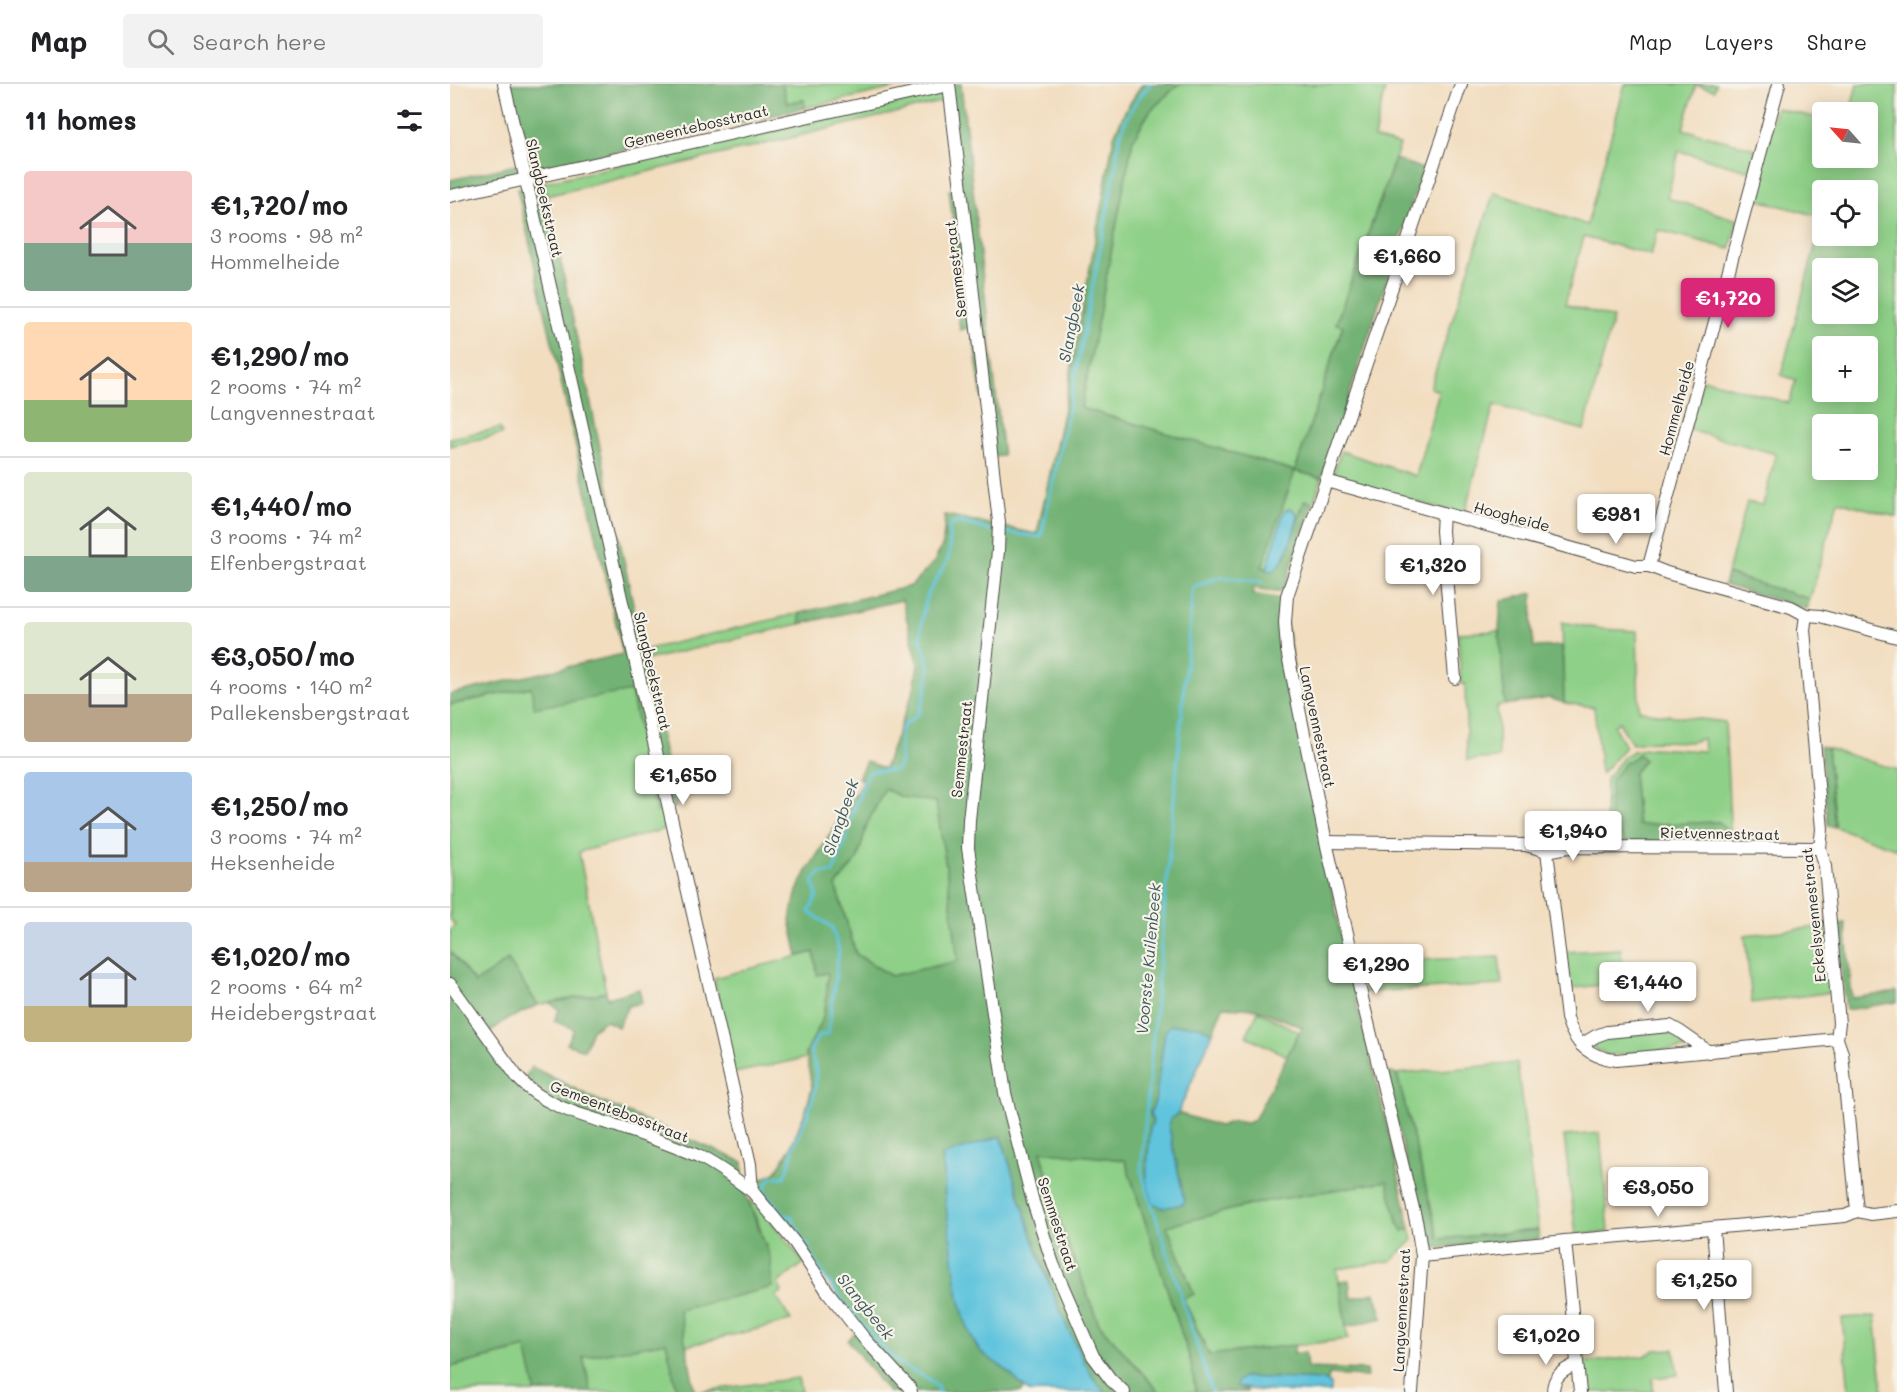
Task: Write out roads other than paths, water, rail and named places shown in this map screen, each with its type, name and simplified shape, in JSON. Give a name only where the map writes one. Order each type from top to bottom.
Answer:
[{"type":"street","name":"Slangbeekstraat","points":[[504,84],[750,1164],[752,1191]]},
{"type":"street","name":"Gemeentebosstraat","points":[[450,196],[949,84]]},
{"type":"street","name":"Semmestraat","points":[[949,84],[999,522],[968,848],[1005,1093],[1033,1202],[1053,1264],[1093,1356],[1111,1380],[1124,1392]]},
{"type":"street","name":"Langvennestraat","points":[[1412,1392],[1422,1256],[1414,1213],[1326,842],[1287,650],[1285,622],[1287,596],[1461,84]]},
{"type":"street","name":"Hommelheide","points":[[1649,566],[1779,84]]},
{"type":"street","name":"Hoogheide","points":[[1326,482],[1636,566],[1649,566],[1791,607],[1806,615],[1820,616],[1897,637]]},
{"type":"street","points":[[1443,513],[1442,531],[1455,678]]},
{"type":"street","name":"Eckelsvennestraat","points":[[1806,615],[1804,630],[1822,829],[1820,848],[1825,866],[1839,1023],[1837,1039],[1842,1053],[1857,1211]]},
{"type":"street","name":"Rietvennestraat","points":[[1326,842],[1526,845],[1547,850],[1568,847],[1820,848]]},
{"type":"street","points":[[1547,850],[1567,1018],[1572,1033],[1591,1053],[1604,1059],[1616,1060],[1837,1039]]},
{"type":"street","name":"Gemeentebosstraat","points":[[450,984],[518,1078],[540,1097],[567,1110],[640,1134],[699,1157],[752,1191]]},
{"type":"street","points":[[1581,1045],[1606,1032],[1670,1026],[1709,1052]]},
{"type":"street","points":[[752,1191],[795,1243],[828,1292],[863,1337],[911,1392]]},
{"type":"street","points":[[1422,1256],[1845,1216],[1857,1211],[1871,1214],[1897,1212]]},
{"type":"street","points":[[1713,1228],[1726,1392]]},
{"type":"street","points":[[1565,1241],[1580,1392]]},
{"type":"street","points":[[1553,1392],[1555,1378],[1568,1367],[1577,1364]]},
{"type":"water","points":[[1291,508],[1298,517],[1285,556],[1277,568],[1271,571],[1267,568],[1283,514]]},
{"type":"water","points":[[1171,1025],[1199,1026],[1210,1031],[1211,1037],[1178,1113],[1170,1120],[1169,1127],[1183,1204],[1163,1208],[1153,1203],[1146,1180],[1150,1128],[1153,1122],[1150,1113],[1155,1102],[1165,1031]]},
{"type":"water","points":[[1001,1136],[1053,1294],[1089,1370],[1105,1392],[1029,1392],[1006,1370],[982,1353],[969,1332],[956,1279],[945,1201],[942,1156]]},
{"type":"water","points":[[1243,1377],[1324,1380],[1331,1384],[1331,1392],[1267,1391],[1236,1386]]},
{"type":"waterway","name":"Slangbeek","points":[[1004,532],[1041,537],[1071,398],[1116,166],[1119,140],[1128,116],[1150,84]]},
{"type":"waterway","name":"Slangbeek","points":[[939,1392],[928,1378],[899,1363],[862,1325],[833,1288],[807,1244],[802,1241],[792,1217],[784,1215],[764,1189],[771,1177],[785,1177],[787,1173],[794,1145],[809,1110],[816,1083],[815,1064],[810,1050],[818,1036],[828,1034],[839,950],[832,927],[809,912],[817,896],[813,881],[820,873],[833,873],[868,773],[897,770],[899,765],[901,730],[917,715],[927,684],[929,666],[921,639],[923,616],[929,592],[948,558],[949,527],[957,521],[991,531]]},
{"type":"waterway","name":"Voorste Kuilenbeek","points":[[1212,1392],[1141,1171],[1193,587],[1220,577],[1261,582]]}]
